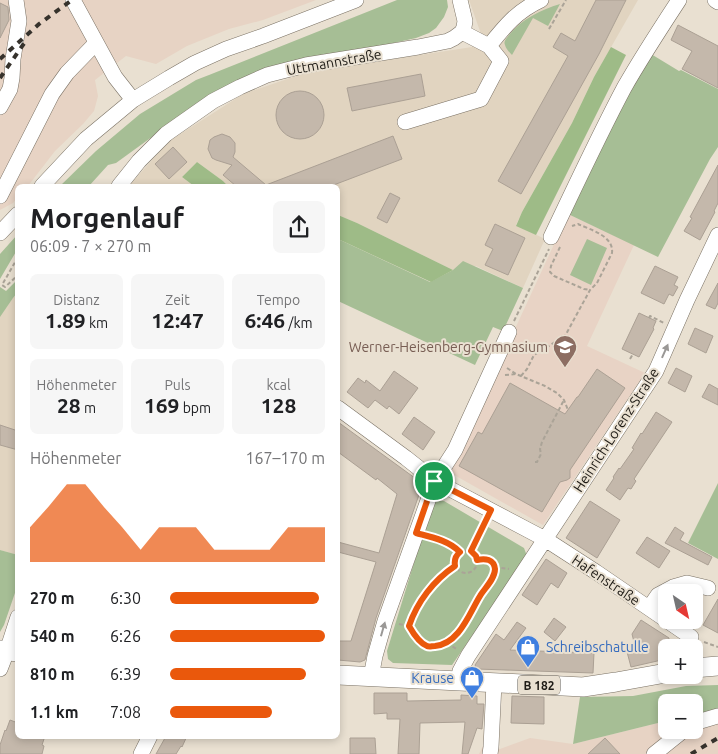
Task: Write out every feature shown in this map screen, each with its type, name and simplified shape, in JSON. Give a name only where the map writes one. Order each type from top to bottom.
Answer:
[{"type":"main road","points":[[703,667],[718,666]]},
{"type":"main road","name":"B 182","points":[[340,675],[583,687],[658,675]]},
{"type":"street","points":[[0,107],[10,89],[12,78],[19,21],[16,0]]},
{"type":"street","points":[[73,0],[115,77],[133,100]]},
{"type":"street","points":[[44,184],[86,139],[133,100],[169,78],[195,63],[226,49],[356,0]]},
{"type":"street","points":[[405,122],[481,99],[501,61],[489,46],[462,32],[465,21],[460,0]]},
{"type":"street","points":[[489,46],[510,20],[525,8],[541,0]]},
{"type":"street","points":[[556,240],[598,138],[648,46],[679,0]]},
{"type":"street","name":"Uttmannstraße","points":[[122,184],[139,161],[166,134],[213,101],[240,87],[267,75],[306,65],[448,41],[462,32]]},
{"type":"street","points":[[0,196],[52,94],[67,74],[96,43]]},
{"type":"street","points":[[0,234],[15,217]]},
{"type":"street","name":"Heinrich-Lorenz-Straße","points":[[458,681],[460,671],[468,656],[656,372],[691,291],[718,235]]},
{"type":"street","points":[[371,677],[385,621],[434,481],[455,450],[509,332]]},
{"type":"street","points":[[340,409],[434,481]]},
{"type":"street","name":"Hafenstraße","points":[[434,481],[545,539],[691,637]]},
{"type":"street","points":[[649,608],[658,595],[673,587],[687,583],[708,588]]},
{"type":"street","points":[[0,669],[15,627]]},
{"type":"street","points":[[490,754],[494,683]]},
{"type":"street","points":[[703,720],[718,716]]},
{"type":"street","points":[[141,754],[148,739]]},
{"type":"street","points":[[654,754],[673,739]]},
{"type":"path","points":[[549,29],[566,0]]},
{"type":"path","points":[[521,376],[534,355],[565,336],[590,290],[597,283],[612,253],[612,247],[608,238],[578,224],[569,228]]},
{"type":"path","points":[[556,240],[550,272],[554,276],[590,290]]},
{"type":"path","points":[[509,332],[552,243],[556,240]]},
{"type":"path","points":[[15,263],[2,285],[5,286],[15,278]]},
{"type":"path","points":[[565,336],[576,342]]},
{"type":"path","points":[[630,359],[632,354]]},
{"type":"path","points":[[505,375],[516,374],[545,386],[564,400],[568,410]]},
{"type":"path","points":[[535,462],[537,462],[541,454],[542,442],[564,400]]},
{"type":"path","points":[[471,551],[491,510]]},
{"type":"path","points":[[416,533],[446,542],[460,552]]},
{"type":"path","points":[[465,550],[471,551],[476,556],[476,567],[468,573],[461,572],[455,566],[456,556],[465,550]]},
{"type":"path","points":[[455,566],[436,582],[417,606],[409,626],[413,633],[427,646],[445,644],[454,638],[491,580],[495,571],[492,562],[485,559],[477,560]]},
{"type":"path","points":[[691,637],[718,647]]},
{"type":"shaded area","points":[[0,0],[316,0],[263,20],[229,29],[187,46],[156,64],[126,56],[95,80],[98,96],[94,111],[55,151],[30,184],[15,184],[15,200],[0,210]]},
{"type":"shaded area","points":[[469,0],[638,0],[594,77],[572,123],[516,225],[545,239],[523,288],[476,266],[453,270],[340,216],[340,184],[226,184],[197,162],[182,177],[191,184],[131,184],[171,140],[243,94],[299,75],[472,47],[481,34]]},
{"type":"shaded area","name":"Werner-Heisenberg-Gymnasium","points":[[568,214],[634,245],[587,346],[645,373],[543,525],[449,472]]},
{"type":"shaded area","points":[[15,296],[15,554],[0,550],[0,316]]},
{"type":"shaded area","points":[[718,709],[718,754],[479,754],[483,746],[500,749],[530,738],[573,744],[658,723],[658,739],[703,739],[703,713]]},
{"type":"green space","points":[[397,0],[447,0],[448,7],[444,17],[436,28],[429,33],[416,38],[353,52],[310,59],[167,126],[116,163],[108,165],[91,184],[62,184],[96,151],[140,114],[196,80]]},
{"type":"green space","points":[[560,4],[548,26],[533,18],[512,55],[504,42],[514,29],[533,15]]},
{"type":"green space","points":[[611,47],[626,55],[536,235],[516,226],[522,212],[572,123]]},
{"type":"green space","points":[[651,54],[679,71],[681,70],[718,89],[718,147],[658,257],[568,214],[607,131]]},
{"type":"green space","points":[[197,162],[226,184],[191,184],[182,177]]},
{"type":"green space","points":[[340,216],[453,270],[431,282],[340,240]]},
{"type":"green space","points":[[15,237],[15,253],[0,279],[0,254]]},
{"type":"green space","points":[[587,239],[607,248],[591,285],[570,275]]},
{"type":"green space","name":"Werner-Heisenberg-Gymnasium","points":[[340,240],[430,282],[453,270],[463,261],[523,288],[503,331],[493,327],[475,365],[340,302]]},
{"type":"green space","points":[[15,282],[15,296],[0,317],[0,287],[6,291]]},
{"type":"green space","points":[[718,483],[718,559],[688,543]]},
{"type":"green space","points":[[444,501],[524,548],[527,556],[452,665],[393,663],[388,659],[387,651],[432,504]]},
{"type":"green space","points":[[0,550],[15,554],[15,593],[0,632]]},
{"type":"green space","points":[[718,685],[718,709],[703,713],[703,694],[658,694],[658,723],[573,744],[580,697],[633,696],[686,686]]},
{"type":"building","points":[[596,0],[626,0],[599,54],[521,194],[498,181],[568,56],[553,47],[561,33],[575,41]]},
{"type":"building","points":[[0,3],[8,7],[9,20],[0,38]]},
{"type":"building","points":[[678,25],[718,46],[718,88],[682,69],[692,51],[671,40]]},
{"type":"building","points":[[421,74],[425,96],[352,111],[347,88]]},
{"type":"building","points":[[295,91],[305,91],[317,98],[324,110],[324,120],[317,132],[305,139],[295,139],[287,135],[280,128],[276,120],[276,110],[280,102],[287,95]]},
{"type":"building","points":[[222,134],[230,137],[235,143],[233,157],[265,184],[234,184],[223,175],[232,165],[212,158],[208,149],[210,140]]},
{"type":"building","points":[[393,136],[402,159],[336,184],[269,184]]},
{"type":"building","points":[[173,147],[187,162],[169,179],[155,164]]},
{"type":"building","points":[[718,165],[718,203],[700,240],[684,231]]},
{"type":"building","points":[[390,193],[400,198],[387,223],[377,218]]},
{"type":"building","points":[[495,224],[525,238],[508,275],[485,265],[493,249],[485,245]]},
{"type":"building","points":[[655,266],[678,277],[674,285],[678,287],[673,296],[669,294],[664,304],[641,293]]},
{"type":"building","points":[[718,283],[718,303],[715,309],[706,305]]},
{"type":"building","points":[[639,313],[656,321],[654,329],[639,357],[622,349]]},
{"type":"building","points":[[695,328],[713,336],[706,353],[688,344]]},
{"type":"building","points":[[676,368],[692,376],[685,392],[668,383]]},
{"type":"building","points":[[597,369],[625,388],[570,470],[570,478],[560,482],[542,512],[459,466],[478,432],[482,434],[510,383],[565,414]]},
{"type":"building","points":[[394,371],[418,388],[399,414],[389,406],[387,409],[375,400],[368,408],[347,392],[358,378],[365,383],[366,380],[380,391]]},
{"type":"building","points":[[709,384],[718,389],[718,405],[702,397]]},
{"type":"building","points":[[656,412],[672,422],[634,479],[636,481],[631,489],[628,488],[620,500],[606,490]]},
{"type":"building","points":[[414,417],[435,432],[423,450],[402,434]]},
{"type":"building","points":[[340,423],[419,481],[421,489],[376,618],[365,660],[360,662],[340,660],[340,641],[351,641],[376,562],[340,553],[340,543],[379,553],[397,494],[377,478],[376,480],[340,453]]},
{"type":"building","points":[[0,425],[15,430],[15,449],[0,445]]},
{"type":"building","points":[[590,501],[620,520],[597,558],[566,538]]},
{"type":"building","points":[[675,527],[684,533],[680,540],[712,557],[708,565],[665,543]]},
{"type":"building","points":[[647,537],[670,551],[659,568],[636,553]]},
{"type":"building","points":[[546,559],[567,573],[558,588],[551,583],[537,605],[522,595]]},
{"type":"building","points":[[718,599],[718,633],[703,625]]},
{"type":"building","points":[[554,618],[566,627],[555,641],[544,632]]},
{"type":"building","points":[[641,620],[669,638],[658,639],[658,661],[631,667],[626,648],[635,646],[632,634]]},
{"type":"building","points":[[517,622],[526,628],[510,650],[594,653],[593,673],[477,669],[475,665],[496,634],[504,640]]},
{"type":"building","points":[[374,693],[407,693],[407,701],[461,700],[461,695],[477,696],[477,704],[484,704],[482,729],[477,728],[468,754],[462,754],[465,722],[420,723],[419,754],[398,754],[400,719],[387,719],[387,713],[374,714]]},
{"type":"building","points":[[512,696],[544,697],[544,724],[511,723]]},
{"type":"building","points":[[10,720],[15,722],[15,739],[44,739],[42,754],[0,754],[0,745]]},
{"type":"building","points":[[350,738],[375,738],[376,754],[350,754]]},
{"type":"building","points":[[605,738],[620,754],[588,754]]},
{"type":"building","points":[[164,739],[186,739],[176,754],[156,754]]},
{"type":"railway","points":[[0,59],[39,24],[72,0]]},
{"type":"railway","points":[[0,78],[25,42]]},
{"type":"railway","points":[[691,754],[718,738]]},
{"type":"place","name":"Werner-Heisenberg-Gymnasium","points":[[565,368]]},
{"type":"place","name":"Schreibschatulle","points":[[528,668]]},
{"type":"place","name":"Krause","points":[[472,699]]},
{"type":"route","points":[[434,481],[491,510],[471,551],[477,560],[485,559],[492,562],[495,571],[454,638],[445,644],[427,646],[413,633],[409,626],[412,617],[417,606],[436,582],[455,566],[456,556],[460,552],[446,542],[416,533],[434,481]]}]
